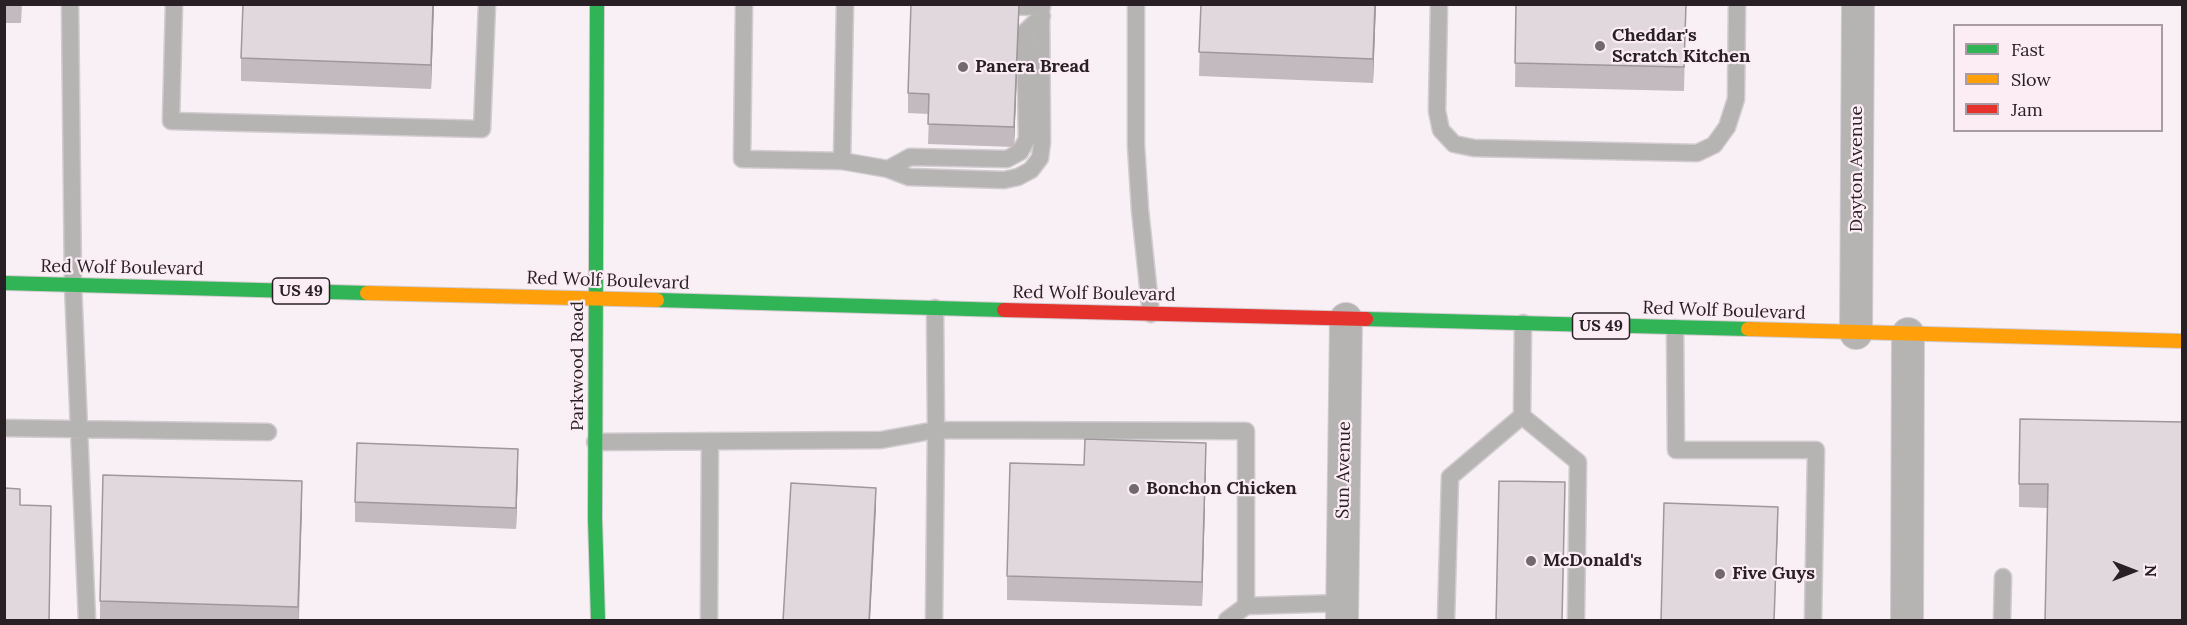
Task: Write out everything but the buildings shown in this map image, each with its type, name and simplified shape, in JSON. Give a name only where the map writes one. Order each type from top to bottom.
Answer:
[{"type":"main road","name":"Parkwood Road","points":[[597,4],[595,518],[598,621]]},
{"type":"main road","name":"Red Wolf Boulevard","points":[[4,283],[2182,341]]},
{"type":"street","name":"Dayton Avenue","points":[[1856,333],[1857,4]]},
{"type":"street","name":"Sun Avenue","points":[[1342,612],[1346,319]]},
{"type":"street","points":[[1907,621],[1908,334]]},
{"type":"lane","points":[[70,4],[73,285],[87,621]]},
{"type":"lane","points":[[174,4],[171,122],[482,129],[487,4]]},
{"type":"lane","points":[[744,4],[742,159],[842,160],[909,177],[1004,180],[1018,177],[1031,170],[1040,158],[1042,9],[987,5]]},
{"type":"lane","points":[[842,160],[844,4]]},
{"type":"lane","points":[[1136,4],[1136,145],[1151,314]]},
{"type":"lane","points":[[1439,4],[1437,111],[1441,130],[1454,144],[1474,148],[1697,153],[1714,145],[1727,127],[1736,99],[1737,4]]},
{"type":"lane","points":[[934,621],[935,308]]},
{"type":"lane","points":[[1446,621],[1450,477],[1522,416],[1524,323]]},
{"type":"lane","points":[[1675,328],[1676,450],[1816,450],[1813,621]]},
{"type":"lane","points":[[1522,416],[1578,462],[1576,621]]},
{"type":"lane","points":[[4,428],[80,427],[268,432]]},
{"type":"lane","points":[[596,441],[881,440],[936,430],[1246,431],[1246,606]]},
{"type":"lane","points":[[709,621],[710,441]]},
{"type":"lane","points":[[2002,577],[2002,621]]},
{"type":"lane","points":[[1227,621],[1246,606],[1342,612]]},
{"type":"traffic: fast","points":[[597,4],[595,518],[598,620]]},
{"type":"traffic: fast","points":[[4,283],[367,293]]},
{"type":"traffic: fast","points":[[657,300],[1004,310]]},
{"type":"traffic: fast","points":[[1366,319],[1748,329]]},
{"type":"traffic: slow","points":[[367,293],[657,300]]},
{"type":"traffic: slow","points":[[1748,329],[2182,341]]},
{"type":"traffic: jam","points":[[1004,310],[1366,319]]},
{"type":"place","name":"Cheddar's Scratch Kitchen","points":[[1600,46]]},
{"type":"place","name":"Panera Bread","points":[[963,67]]},
{"type":"place","name":"Bonchon Chicken","points":[[1134,489]]},
{"type":"place","name":"McDonald's","points":[[1531,561]]},
{"type":"place","name":"Five Guys","points":[[1720,574]]}]
